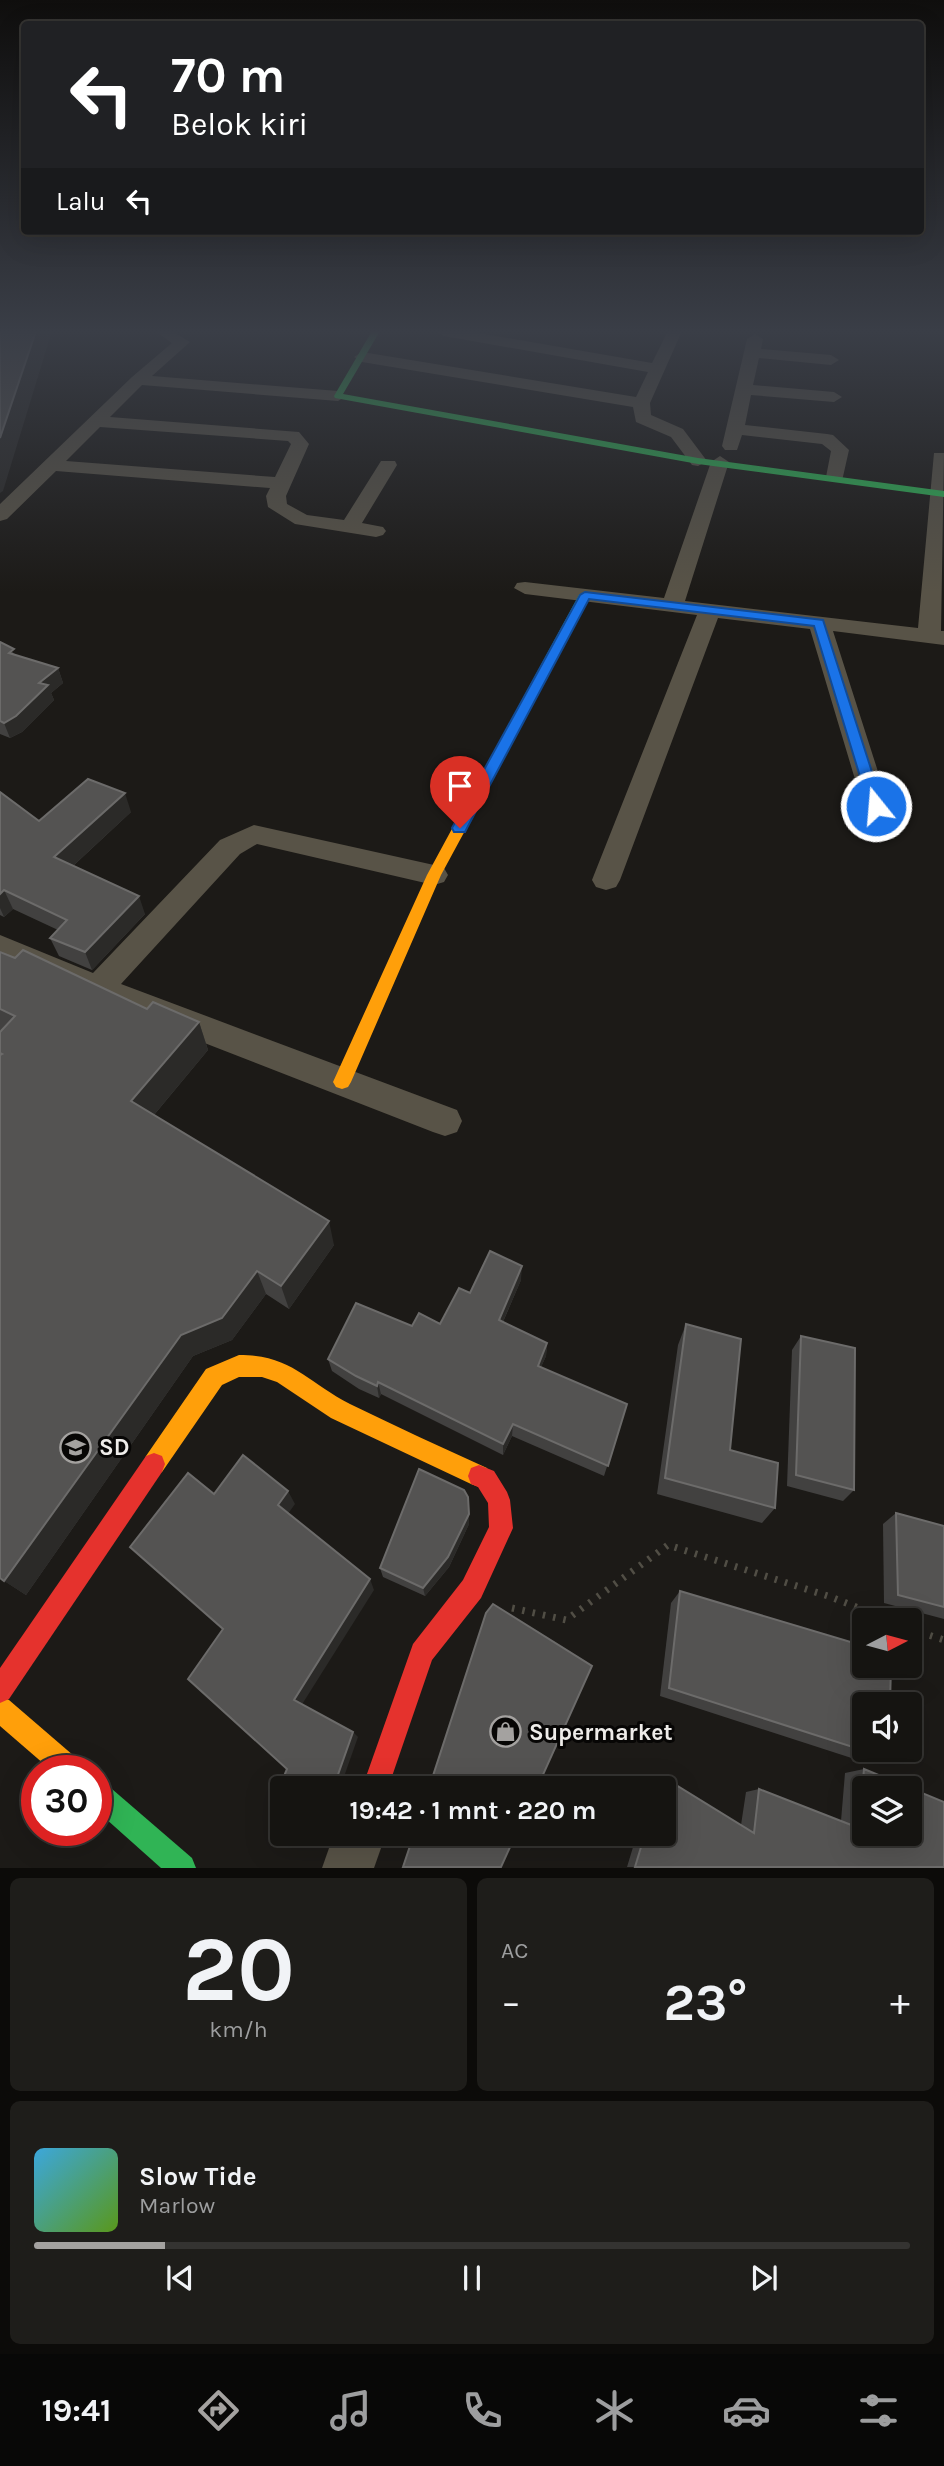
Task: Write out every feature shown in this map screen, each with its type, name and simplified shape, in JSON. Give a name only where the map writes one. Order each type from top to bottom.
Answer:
[{"type":"street","points":[[0,515],[99,418]]},
{"type":"street","points":[[461,418],[698,461],[835,477],[941,494]]},
{"type":"street","points":[[642,418],[677,433],[698,461]]},
{"type":"street","points":[[673,606],[738,418]]},
{"type":"street","points":[[96,421],[293,436],[300,444],[274,501],[283,512],[302,520],[376,531]]},
{"type":"street","points":[[736,429],[827,439],[836,443],[840,450],[835,477]]},
{"type":"street","points":[[526,588],[936,637],[940,457]]},
{"type":"street","points":[[50,465],[281,483]]},
{"type":"street","points":[[350,527],[388,466]]},
{"type":"street","points":[[342,1082],[434,875],[585,595]]},
{"type":"street","points":[[606,880],[710,610]]},
{"type":"street","points":[[819,623],[876,806]]},
{"type":"street","points":[[98,988],[230,847],[254,834],[434,875]]},
{"type":"street","points":[[0,946],[98,988],[445,1121]]},
{"type":"street","points":[[0,1690],[214,1377],[239,1366],[262,1366],[283,1374],[339,1410],[485,1479],[499,1500],[501,1528],[463,1603],[422,1653],[379,1776]]},
{"type":"street","points":[[0,1709],[53,1755]]},
{"type":"street","points":[[112,1807],[182,1867]]},
{"type":"street","points":[[348,1867],[356,1846]]},
{"type":"path","points":[[463,1603],[512,1608],[566,1620],[668,1545],[859,1608]]},
{"type":"path","points":[[922,1633],[944,1640]]},
{"type":"building","points":[[0,418],[7,418],[0,438]]},
{"type":"building","points":[[0,642],[14,649],[9,653],[58,668],[39,683],[48,685],[16,716],[4,723],[0,721]]},
{"type":"building","points":[[88,779],[125,793],[54,857],[139,896],[85,952],[50,938],[67,920],[4,890],[0,894],[0,792],[39,821]]},
{"type":"building","points":[[23,950],[147,1009],[153,1002],[199,1022],[131,1101],[329,1221],[281,1286],[257,1271],[222,1318],[181,1335],[4,1581],[0,1578],[0,1032],[15,1016],[0,1009],[0,952],[15,958]]},
{"type":"building","points":[[490,1251],[522,1266],[499,1320],[547,1343],[538,1366],[627,1404],[608,1466],[513,1424],[503,1444],[378,1382],[377,1386],[356,1376],[328,1359],[356,1303],[412,1326],[419,1313],[440,1324],[459,1288],[470,1293]]},
{"type":"building","points":[[686,1324],[741,1339],[730,1450],[778,1463],[775,1508],[665,1478]]},
{"type":"building","points":[[801,1336],[855,1348],[854,1490],[796,1475]]},
{"type":"building","points":[[243,1455],[288,1491],[278,1505],[370,1579],[294,1700],[353,1732],[338,1776],[284,1776],[287,1769],[188,1679],[223,1629],[130,1547],[188,1473],[214,1494]]},
{"type":"building","points":[[419,1469],[464,1490],[468,1497],[469,1514],[448,1557],[423,1588],[380,1568]]},
{"type":"building","points":[[896,1513],[944,1526],[944,1607],[898,1595]]},
{"type":"building","points":[[680,1591],[852,1642],[852,1678],[891,1678],[890,1692],[852,1692],[852,1747],[669,1688]]},
{"type":"building","name":"Supermarket","points":[[493,1604],[592,1666],[542,1776],[433,1776],[486,1613]]},
{"type":"building","points":[[864,1769],[881,1776],[863,1776]]},
{"type":"building","points":[[676,1785],[754,1833],[759,1789],[852,1825],[852,1846],[922,1846],[922,1793],[944,1802],[944,1867],[635,1867],[641,1846],[676,1846]]},
{"type":"building","points":[[410,1846],[511,1846],[501,1867],[403,1867]]},
{"type":"traffic: fast","points":[[461,418],[698,461],[944,494]]},
{"type":"traffic: fast","points":[[493,766],[585,595]]},
{"type":"traffic: fast","points":[[112,1806],[182,1868]]},
{"type":"traffic: slow","points":[[342,1082],[434,875],[493,766]]},
{"type":"traffic: slow","points":[[154,1464],[214,1377],[239,1366],[262,1366],[283,1373],[339,1410],[479,1476]]},
{"type":"traffic: slow","points":[[0,1709],[53,1755]]},
{"type":"traffic: jam","points":[[0,1690],[154,1464]]},
{"type":"traffic: jam","points":[[379,1776],[422,1653],[472,1589],[501,1528],[499,1500],[486,1479],[479,1476]]},
{"type":"place","name":"SD","points":[[76,1447]]},
{"type":"place","name":"Supermarket","points":[[506,1732]]},
{"type":"route","points":[[460,828],[585,595],[819,623],[876,806]]}]
